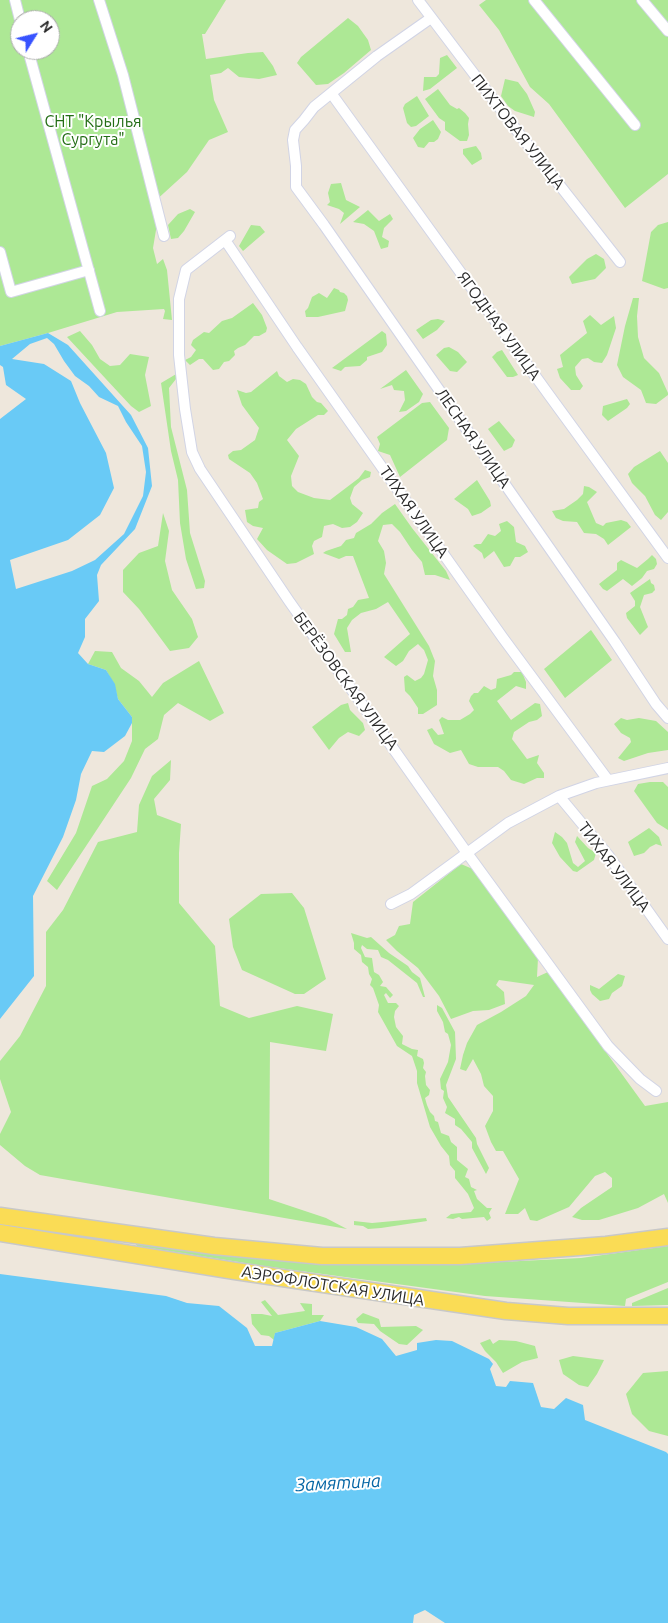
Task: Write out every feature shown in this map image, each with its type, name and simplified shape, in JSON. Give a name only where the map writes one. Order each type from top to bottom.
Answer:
[{"type":"main road","name":"АЭРОФЛОТСКАЯ УЛИЦА","points":[[0,1216],[214,1246],[322,1256],[460,1256],[588,1247],[668,1237]]},
{"type":"main road","name":"АЭРОФЛОТСКАЯ УЛИЦА","points":[[0,1233],[235,1271],[506,1311],[568,1316],[668,1316]]},
{"type":"street","points":[[99,0],[123,75],[164,236]]},
{"type":"street","name":"ПИХТОВАЯ УЛИЦА","points":[[418,0],[620,262]]},
{"type":"street","points":[[534,0],[635,125]]},
{"type":"street","points":[[642,0],[668,31]]},
{"type":"street","name":"ЛЕСНАЯ УЛИЦА","points":[[431,18],[377,56],[314,107],[295,130],[293,154],[296,166],[296,187],[426,370],[656,704],[668,718]]},
{"type":"street","points":[[31,60],[100,311]]},
{"type":"street","name":"ЯГОДНАЯ УЛИЦА","points":[[332,93],[668,558]]},
{"type":"street","name":"ТИХАЯ УЛИЦА","points":[[227,238],[297,347],[503,638],[608,780]]},
{"type":"street","name":"БЕРЁЗОВСКАЯ УЛИЦА","points":[[227,238],[186,270],[179,299],[179,355],[185,410],[192,452],[200,469],[289,601],[608,1046],[640,1079],[656,1091]]},
{"type":"street","points":[[0,252],[11,292],[89,270]]},
{"type":"street","points":[[391,904],[411,894],[508,823],[558,796],[596,782],[668,768]]},
{"type":"street","name":"ТИХАЯ УЛИЦА","points":[[558,796],[608,855],[668,939]]},
{"type":"green space","name":"CНТ \"Крылья Сургута\"","points":[[0,0],[226,0],[205,34],[202,34],[206,59],[263,52],[277,75],[259,79],[239,77],[228,68],[221,73],[210,75],[214,100],[228,132],[209,140],[187,172],[153,203],[157,224],[153,248],[157,264],[163,259],[167,270],[172,320],[163,319],[164,309],[117,312],[0,346]]},
{"type":"green space","points":[[486,0],[668,0],[668,174],[625,208],[549,104],[530,87],[499,30],[479,5]]},
{"type":"green space","points":[[348,18],[358,26],[368,40],[371,50],[328,84],[316,85],[297,63],[301,57]]},
{"type":"green space","points":[[447,55],[457,68],[430,89],[423,91],[424,77],[436,77],[439,74],[440,58]]},
{"type":"green space","points":[[505,79],[518,82],[527,94],[535,112],[534,117],[515,111],[508,106],[501,96]]},
{"type":"green space","points":[[438,89],[450,105],[457,109],[459,108],[469,118],[467,141],[460,141],[445,130],[445,122],[439,118],[425,99]]},
{"type":"green space","points":[[417,96],[429,116],[416,126],[411,127],[407,123],[403,108],[405,104]]},
{"type":"green space","points":[[433,120],[441,132],[438,139],[434,142],[429,142],[424,148],[418,147],[413,138],[420,129]]},
{"type":"green space","points":[[476,146],[481,153],[482,159],[472,165],[463,154],[463,149]]},
{"type":"green space","points":[[341,183],[346,200],[360,207],[340,224],[344,213],[327,205],[330,202],[328,193],[331,184]]},
{"type":"green space","points":[[190,209],[195,212],[184,231],[178,238],[171,239],[168,225],[178,214]]},
{"type":"green space","points":[[368,210],[379,221],[390,214],[393,219],[384,228],[382,237],[389,241],[388,247],[381,249],[374,231],[364,224],[353,222]]},
{"type":"green space","points":[[668,222],[668,288],[664,289],[642,281],[651,232],[658,225]]},
{"type":"green space","points":[[251,225],[260,226],[265,232],[243,251],[239,246]]},
{"type":"green space","points":[[596,254],[604,259],[606,268],[595,279],[572,284],[569,277],[587,259]]},
{"type":"green space","points":[[334,288],[347,296],[348,300],[345,311],[318,317],[306,317],[305,311],[312,297],[319,293],[327,298]]},
{"type":"green space","points":[[633,298],[639,298],[637,316],[638,337],[644,358],[659,373],[668,393],[656,404],[646,403],[641,390],[623,377],[617,365]]},
{"type":"green space","points":[[253,303],[262,315],[267,328],[266,332],[259,336],[254,336],[245,345],[234,351],[235,355],[229,361],[224,362],[219,369],[213,370],[203,359],[199,359],[190,365],[185,360],[191,357],[196,350],[191,345],[193,340],[204,332],[209,333],[222,321],[232,318]]},
{"type":"green space","points":[[590,315],[601,325],[614,316],[616,328],[607,355],[602,363],[594,362],[588,358],[582,359],[575,367],[576,375],[583,386],[580,390],[571,390],[560,378],[557,369],[563,367],[560,355],[587,333],[583,321]]},
{"type":"green space","points":[[431,320],[445,321],[437,330],[423,339],[416,330]]},
{"type":"green space","points":[[80,331],[92,345],[100,359],[110,366],[120,365],[130,354],[149,357],[145,375],[151,406],[139,412],[131,406],[67,337]]},
{"type":"green space","points":[[382,331],[386,334],[387,345],[382,352],[367,357],[367,360],[360,366],[345,367],[341,371],[332,368]]},
{"type":"green space","points":[[449,347],[458,352],[467,362],[457,372],[450,371],[436,355],[444,348]]},
{"type":"green space","points":[[502,350],[518,375],[507,377],[492,357]]},
{"type":"green space","points":[[183,370],[169,388],[171,427],[187,490],[190,533],[205,581],[204,588],[196,589],[186,559],[180,523],[178,480],[171,451],[161,383]]},
{"type":"green space","points":[[406,370],[423,394],[419,402],[406,411],[399,412],[405,400],[404,391],[394,390],[392,385],[380,389]]},
{"type":"green space","points":[[277,371],[279,376],[287,382],[293,379],[300,380],[306,384],[312,397],[328,411],[324,415],[318,415],[296,429],[287,440],[299,456],[291,476],[292,486],[298,492],[314,498],[330,500],[359,478],[365,470],[371,472],[370,477],[362,480],[354,487],[350,498],[352,504],[363,513],[357,522],[350,527],[342,528],[333,524],[324,526],[322,537],[314,541],[312,546],[314,554],[296,563],[287,564],[267,550],[257,539],[263,528],[253,526],[247,522],[245,510],[258,508],[259,502],[263,499],[257,483],[250,473],[229,459],[228,455],[233,451],[241,450],[255,440],[259,428],[242,405],[237,390],[246,393],[251,392]]},
{"type":"green space","points":[[627,399],[630,404],[627,408],[608,421],[602,415],[603,406]]},
{"type":"green space","points":[[430,402],[449,428],[447,440],[400,477],[390,455],[378,451],[380,444],[377,437],[422,403]]},
{"type":"green space","points":[[499,421],[515,440],[512,447],[504,451],[488,429]]},
{"type":"green space","points":[[660,451],[668,463],[668,512],[661,520],[655,515],[645,496],[632,483],[628,474],[634,467]]},
{"type":"green space","points":[[477,480],[491,506],[481,513],[472,516],[468,509],[454,499]]},
{"type":"green space","points":[[584,486],[597,492],[587,502],[596,523],[603,526],[606,523],[621,520],[627,522],[631,527],[608,545],[604,539],[596,534],[584,533],[577,522],[563,521],[556,518],[552,511],[564,509],[577,500],[583,494]]},
{"type":"green space","points":[[395,504],[446,571],[450,580],[435,575],[425,575],[422,562],[400,532],[392,524],[383,525],[378,541],[384,551],[386,563],[384,574],[429,646],[435,661],[433,676],[437,690],[437,705],[423,714],[418,714],[418,708],[405,691],[404,677],[407,675],[415,681],[424,674],[428,660],[424,650],[418,644],[396,666],[384,657],[410,634],[388,602],[376,609],[361,613],[352,620],[347,628],[351,652],[345,652],[334,634],[338,619],[342,619],[347,615],[348,609],[353,607],[358,600],[369,598],[353,556],[339,559],[323,553],[341,546],[346,540],[354,538],[356,533],[371,524]]},
{"type":"green space","points":[[163,513],[169,531],[165,561],[172,590],[192,619],[198,637],[189,648],[170,651],[139,609],[123,592],[123,570],[139,553],[158,546]]},
{"type":"green space","points":[[507,521],[514,527],[516,542],[525,546],[528,552],[520,557],[515,557],[510,566],[504,567],[494,551],[484,559],[482,553],[473,546],[481,544],[488,534],[495,536],[501,531],[499,524]]},
{"type":"green space","points":[[652,555],[656,559],[657,564],[654,569],[647,571],[632,586],[623,579],[607,591],[599,584],[617,570],[617,563],[621,560],[637,568]]},
{"type":"green space","points":[[650,579],[655,590],[644,595],[640,607],[648,627],[640,635],[627,618],[626,613],[635,606],[635,601],[630,593]]},
{"type":"green space","points":[[591,630],[612,660],[565,698],[544,669]]},
{"type":"green space","points":[[95,651],[112,652],[121,668],[139,681],[152,697],[163,683],[199,661],[224,713],[210,721],[178,703],[164,715],[158,739],[145,749],[131,778],[57,890],[47,881],[76,833],[92,786],[107,779],[124,761],[132,741],[132,717],[118,699],[114,684],[106,670],[88,664]]},
{"type":"green space","points":[[514,672],[522,672],[526,682],[526,689],[516,686],[497,701],[511,720],[535,703],[540,704],[542,716],[514,732],[512,739],[527,759],[539,755],[537,763],[544,773],[544,778],[537,778],[524,784],[511,780],[498,767],[478,767],[469,764],[461,750],[450,753],[434,744],[427,730],[432,728],[438,735],[444,734],[439,720],[442,717],[448,720],[460,720],[470,714],[474,710],[469,701],[474,693],[478,693],[484,686],[491,690],[496,688],[497,679],[511,675]]},
{"type":"green space","points":[[348,703],[350,710],[363,723],[365,730],[359,736],[348,732],[339,738],[329,750],[312,727],[341,705]]},
{"type":"green space","points":[[621,718],[627,720],[639,718],[656,721],[668,732],[668,750],[648,753],[624,761],[618,758],[631,742],[630,738],[621,733],[614,724]]},
{"type":"green space","points":[[171,760],[170,780],[154,799],[157,815],[181,824],[179,903],[215,946],[220,1006],[249,1018],[297,1006],[333,1014],[326,1051],[270,1042],[269,1199],[326,1218],[347,1229],[40,1175],[25,1166],[0,1145],[0,1134],[11,1112],[0,1079],[0,1061],[20,1036],[46,986],[46,932],[63,910],[98,842],[137,832],[139,805],[152,776]]},
{"type":"green space","points":[[663,782],[668,787],[668,830],[657,823],[634,791],[638,784]]},
{"type":"green space","points":[[649,828],[659,837],[662,846],[656,844],[644,853],[634,856],[628,842]]},
{"type":"green space","points":[[555,832],[567,843],[573,863],[578,867],[585,861],[575,842],[577,836],[588,848],[596,853],[594,860],[577,872],[573,871],[560,857],[552,843]]},
{"type":"green space","points":[[461,864],[475,870],[538,958],[537,977],[548,972],[645,1106],[668,1102],[668,1203],[664,1194],[638,1208],[599,1220],[582,1220],[572,1217],[581,1208],[612,1187],[612,1178],[605,1172],[595,1176],[569,1207],[537,1221],[530,1220],[525,1208],[518,1214],[505,1214],[519,1179],[503,1151],[496,1151],[491,1142],[485,1126],[493,1111],[493,1096],[484,1086],[481,1074],[473,1059],[466,1071],[460,1069],[467,1043],[477,1025],[526,996],[534,985],[499,980],[496,985],[504,992],[505,1004],[489,1010],[473,1011],[451,1019],[439,996],[418,968],[386,940],[395,935],[399,926],[410,924],[413,902]]},
{"type":"green space","points":[[292,893],[304,908],[326,979],[304,994],[295,994],[242,970],[233,947],[229,919],[261,894]]},
{"type":"green space","points":[[351,933],[367,938],[371,937],[408,966],[420,978],[425,997],[423,997],[417,983],[388,960],[381,957],[378,950],[367,949],[362,945],[361,948],[365,957],[372,958],[374,972],[379,975],[383,982],[380,986],[386,987],[393,995],[390,998],[386,993],[384,995],[388,1003],[396,1003],[399,1006],[395,1011],[394,1017],[396,1027],[403,1036],[402,1044],[418,1050],[417,1056],[423,1059],[426,1085],[430,1090],[429,1095],[425,1098],[430,1112],[434,1116],[435,1121],[438,1122],[441,1133],[449,1136],[451,1142],[457,1147],[457,1160],[468,1169],[465,1177],[469,1179],[471,1187],[477,1190],[474,1191],[477,1199],[487,1208],[492,1208],[489,1213],[491,1218],[487,1221],[484,1217],[446,1218],[451,1214],[471,1212],[474,1208],[468,1194],[455,1178],[455,1171],[450,1165],[449,1156],[430,1127],[417,1083],[417,1071],[412,1056],[397,1046],[378,1012],[379,1005],[373,988],[370,985],[372,979],[368,967],[362,962],[361,955],[354,949]]},
{"type":"green space","points":[[618,974],[625,976],[622,986],[612,993],[609,999],[600,1001],[592,994],[590,985],[599,989]]},
{"type":"green space","points":[[437,1005],[442,1008],[455,1032],[456,1059],[446,1085],[448,1097],[476,1138],[489,1168],[486,1174],[472,1148],[472,1142],[455,1125],[455,1119],[445,1113],[447,1107],[443,1098],[444,1091],[441,1089],[440,1079],[448,1062],[451,1045],[437,1011]]},
{"type":"green space","points":[[426,1218],[427,1221],[381,1228],[368,1229],[363,1226],[354,1225],[354,1221],[372,1223]]},
{"type":"green space","points":[[135,1242],[341,1263],[440,1265],[581,1258],[668,1246],[668,1282],[626,1299],[625,1306],[485,1296],[264,1266],[137,1246]]},
{"type":"green space","points":[[668,1288],[668,1305],[632,1306],[632,1303]]},
{"type":"green space","points":[[265,1300],[278,1315],[305,1311],[300,1303],[312,1304],[312,1315],[324,1315],[320,1321],[275,1333],[274,1340],[269,1336],[261,1335],[252,1324],[251,1314],[272,1316],[261,1302]]},
{"type":"green space","points":[[363,1313],[379,1319],[381,1327],[416,1326],[423,1330],[407,1345],[399,1344],[380,1331],[374,1324],[358,1323],[356,1319]]},
{"type":"green space","points":[[490,1339],[493,1344],[499,1340],[516,1341],[535,1346],[538,1358],[522,1362],[503,1373],[480,1343]]},
{"type":"green space","points":[[573,1356],[604,1360],[588,1387],[579,1385],[563,1374],[559,1360]]},
{"type":"green space","points":[[668,1371],[668,1436],[649,1431],[632,1414],[626,1394],[643,1373]]},
{"type":"water","points":[[48,333],[68,345],[131,415],[148,448],[152,486],[135,529],[101,565],[97,575],[99,601],[85,619],[85,637],[78,653],[88,664],[106,670],[115,684],[118,699],[132,717],[132,723],[125,736],[104,752],[92,751],[81,774],[76,800],[63,837],[33,896],[34,976],[0,1019],[0,419],[26,399],[6,385],[3,367],[0,365],[0,346]],"holes":[[[47,338],[54,344],[75,376],[89,386],[99,397],[118,406],[142,446],[146,472],[143,496],[124,534],[95,560],[72,571],[16,589],[10,560],[68,540],[100,515],[114,488],[106,453],[80,403],[71,381],[44,364],[12,359],[30,344]]]},
{"type":"water","name":"Замятина","points":[[0,1274],[166,1296],[187,1303],[219,1306],[247,1328],[255,1346],[272,1346],[275,1333],[320,1321],[356,1327],[382,1339],[396,1356],[417,1350],[417,1343],[436,1340],[452,1341],[489,1359],[493,1364],[490,1369],[496,1386],[506,1387],[510,1381],[533,1383],[541,1407],[554,1409],[566,1398],[583,1405],[585,1420],[668,1454],[668,1623],[445,1623],[425,1610],[414,1615],[413,1623],[0,1623]]}]
